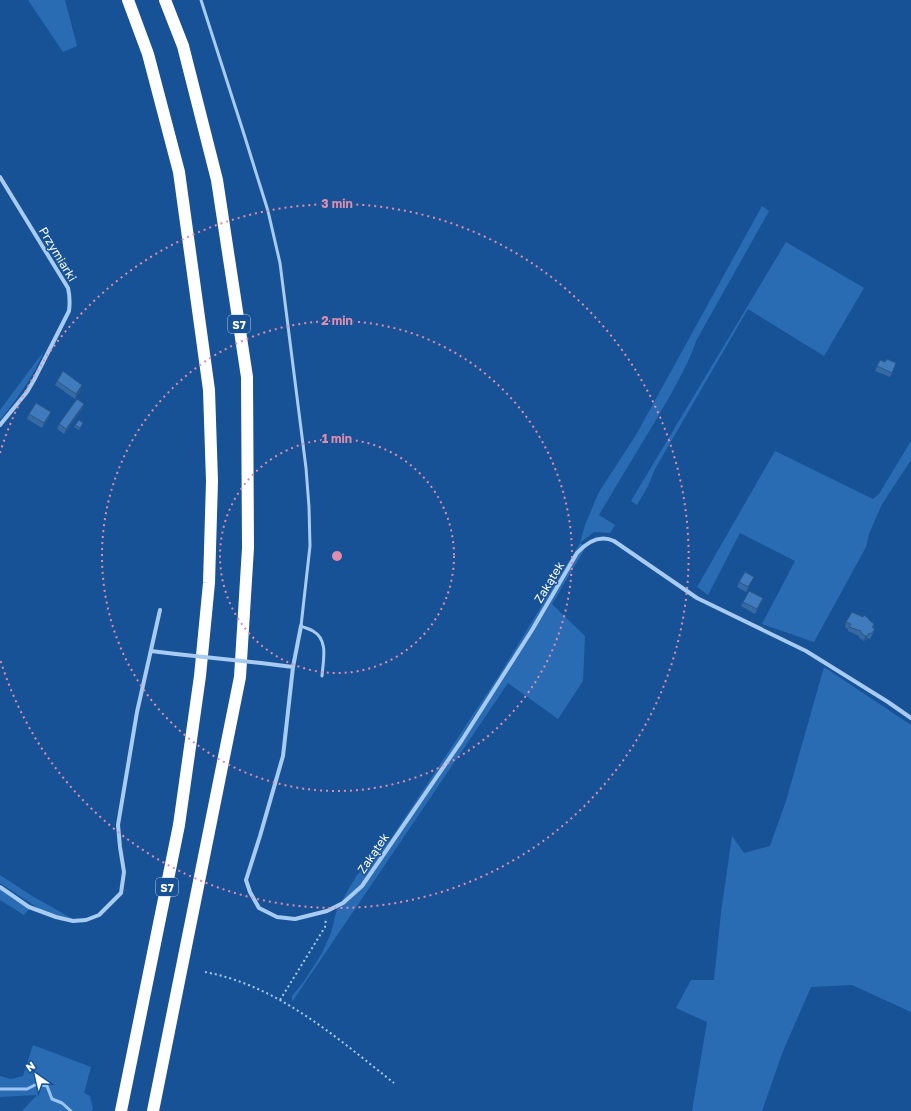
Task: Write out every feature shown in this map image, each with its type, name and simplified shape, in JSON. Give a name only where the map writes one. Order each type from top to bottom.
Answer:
[{"type":"highway","name":"S7","points":[[121,1111],[179,825],[200,676],[209,583],[212,481],[209,390],[179,172],[148,54],[128,0]]},
{"type":"highway","name":"S7","points":[[153,1111],[240,678],[248,548],[247,377],[222,211],[217,180],[183,46],[165,0]]},
{"type":"street","name":"Przymiarki","points":[[0,177],[68,288],[70,303],[69,311],[34,380],[27,392],[0,426]]},
{"type":"street","name":"Zakątek","points":[[301,626],[293,667],[283,756],[246,880],[250,892],[259,908],[277,917],[295,919],[327,911],[343,902],[362,886],[462,740],[532,630],[577,553],[583,546],[595,539],[607,538],[614,541],[697,598],[806,651],[911,718]]},
{"type":"street","points":[[0,887],[29,907],[56,917],[73,921],[86,920],[99,915],[121,893],[124,872],[118,825],[137,712],[160,610]]},
{"type":"street","points":[[151,651],[293,667]]},
{"type":"lane","name":"Zakątek","points":[[201,0],[268,211],[280,263],[306,468],[309,507],[310,546],[301,626]]},
{"type":"lane","points":[[301,626],[313,631],[321,638],[324,656],[322,676]]},
{"type":"path","points":[[280,1000],[325,927],[327,911]]},
{"type":"path","points":[[205,972],[256,988],[280,1000],[323,1027],[394,1083]]},
{"type":"shaded area","points":[[28,0],[65,0],[77,46],[63,52]]},
{"type":"shaded area","points":[[762,206],[769,211],[696,341],[688,362],[671,394],[599,515],[615,525],[610,533],[594,532],[580,543],[585,525],[599,492],[636,435]]},
{"type":"shaded area","points":[[786,242],[864,288],[824,356],[748,309],[655,469],[648,486],[637,505],[631,501]]},
{"type":"shaded area","points":[[44,351],[25,387],[0,420],[0,410]]},
{"type":"shaded area","points":[[911,441],[911,460],[882,504],[869,534],[866,547],[814,642],[762,624],[795,561],[740,533],[708,595],[697,587],[775,451],[873,499],[879,494]]},
{"type":"shaded area","points":[[580,543],[586,547],[552,604],[585,636],[583,681],[558,719],[508,683],[292,1002],[292,996],[305,980],[322,953],[331,933],[337,909],[357,875],[390,840],[498,677]]},
{"type":"shaded area","points":[[824,667],[911,725],[911,1012],[852,985],[811,987],[783,1051],[762,1111],[692,1111],[707,1022],[676,1008],[691,980],[714,980],[721,913],[732,836],[744,853],[770,846],[786,801]]},
{"type":"shaded area","points":[[0,875],[32,896],[73,919],[44,912],[0,883]]},
{"type":"shaded area","points":[[0,889],[29,909],[24,915],[0,900]]},
{"type":"shaded area","points":[[33,1045],[91,1067],[84,1093],[90,1096],[93,1109],[91,1111],[22,1111],[37,1095],[0,1097],[0,1076],[11,1079],[23,1076]]},
{"type":"building","points":[[887,359],[896,363],[892,373],[877,366],[880,360],[885,362]]},
{"type":"building","points":[[63,371],[82,385],[76,394],[57,381]]},
{"type":"building","points":[[77,399],[84,404],[66,429],[59,424]]},
{"type":"building","points":[[36,403],[51,412],[44,423],[29,414]]},
{"type":"building","points":[[79,420],[83,423],[80,428],[75,425]]},
{"type":"building","points":[[745,572],[754,577],[748,587],[739,582]]},
{"type":"building","points":[[749,591],[763,598],[757,609],[743,602]]},
{"type":"building","points":[[852,612],[863,617],[864,615],[874,624],[872,627],[875,629],[871,634],[869,633],[865,636],[861,633],[861,631],[849,627],[851,624],[846,622]]},
{"type":"waterway","points":[[0,1089],[27,1089],[37,1084],[47,1086],[52,1099],[62,1103],[71,1111]]}]
